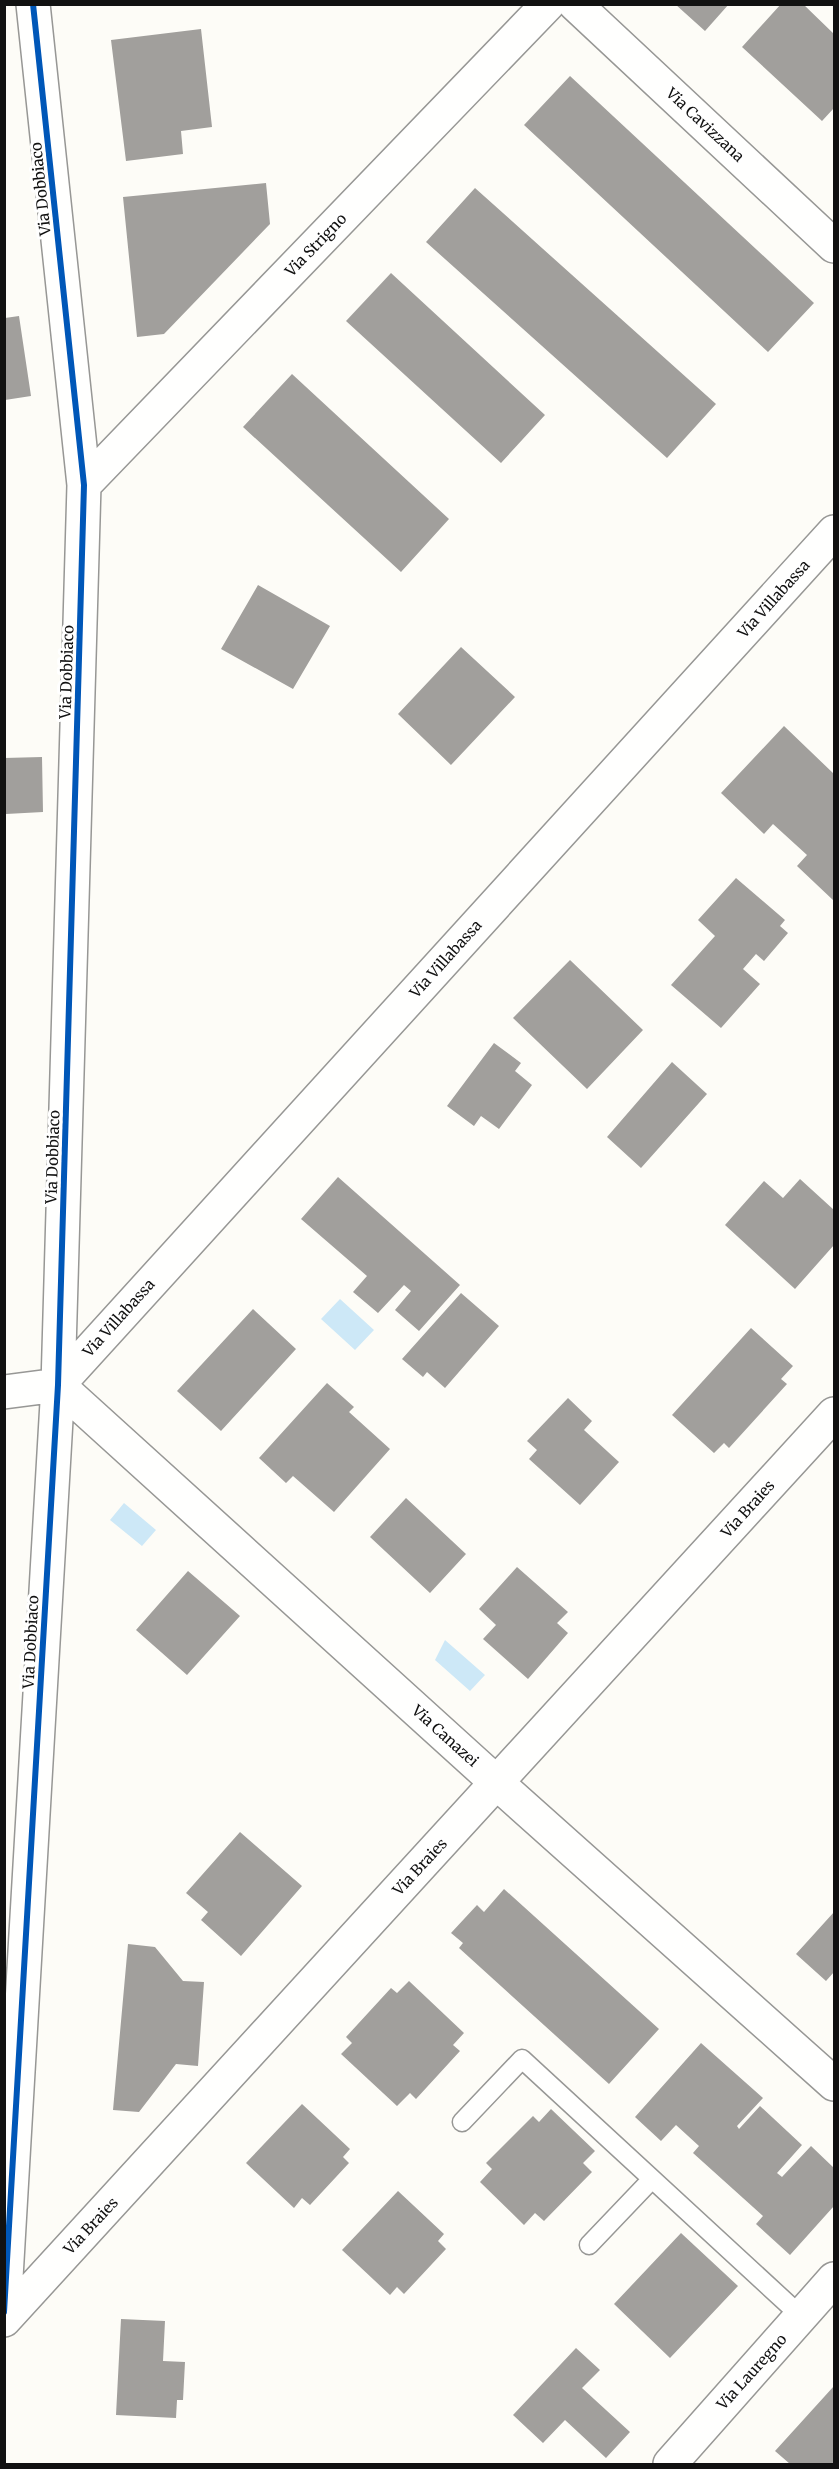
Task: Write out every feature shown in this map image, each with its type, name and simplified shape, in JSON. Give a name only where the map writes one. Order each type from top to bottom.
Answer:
[{"type":"street","name":"Via Dobbiaco","points":[[4,2312],[58,1385],[84,485],[33,4]]},
{"type":"street","name":"Via Strigno","points":[[84,485],[548,4]]},
{"type":"street","name":"Via Cavizzana","points":[[575,4],[834,246]]},
{"type":"street","name":"Via Villabassa","points":[[58,1385],[834,532]]},
{"type":"street","points":[[4,1392],[58,1385]]},
{"type":"street","name":"Via Canazei","points":[[58,1385],[497,1783],[834,2084]]},
{"type":"street","name":"Via Braies","points":[[4,2320],[834,1414]]},
{"type":"street","name":"Via Lauregno","points":[[670,2464],[834,2280]]},
{"type":"lane","points":[[462,2122],[522,2059],[802,2317]]},
{"type":"lane","points":[[589,2245],[652,2179]]},
{"type":"water","points":[[340,1299],[374,1330],[355,1350],[321,1319]]},
{"type":"water","points":[[124,1503],[156,1530],[142,1546],[110,1520]]},
{"type":"water","points":[[445,1640],[485,1675],[470,1691],[435,1660]]},
{"type":"building","points":[[675,4],[729,4],[705,31]]},
{"type":"building","points":[[781,4],[803,4],[834,34],[834,108],[822,121],[742,47]]},
{"type":"building","points":[[201,29],[212,127],[181,131],[183,154],[126,161],[111,40]]},
{"type":"building","points":[[570,76],[814,303],[768,352],[524,125]]},
{"type":"building","points":[[266,183],[270,224],[164,334],[137,337],[123,197]]},
{"type":"building","points":[[475,188],[716,404],[667,458],[426,242]]},
{"type":"building","points":[[391,273],[545,415],[501,463],[346,321]]},
{"type":"building","points":[[19,316],[31,396],[5,400],[5,318]]},
{"type":"building","points":[[292,374],[449,519],[401,572],[243,427]]},
{"type":"building","points":[[258,585],[330,626],[293,689],[221,649]]},
{"type":"building","points":[[461,647],[515,697],[451,765],[398,714]]},
{"type":"building","points":[[784,726],[834,774],[834,901],[797,866],[807,855],[773,824],[764,834],[721,793]]},
{"type":"building","points":[[42,757],[43,812],[6,814],[4,758]]},
{"type":"building","points":[[736,878],[785,920],[780,926],[788,933],[764,961],[756,954],[743,969],[760,984],[721,1028],[671,985],[715,936],[698,920]]},
{"type":"building","points":[[570,960],[643,1030],[587,1089],[513,1018]]},
{"type":"building","points":[[494,1043],[521,1063],[515,1071],[532,1085],[499,1129],[481,1116],[474,1126],[447,1106]]},
{"type":"building","points":[[672,1062],[707,1094],[641,1168],[607,1137]]},
{"type":"building","points":[[338,1177],[460,1285],[419,1331],[395,1310],[411,1291],[404,1285],[378,1313],[353,1292],[367,1276],[301,1219]]},
{"type":"building","points":[[800,1179],[834,1210],[834,1245],[795,1289],[725,1225],[764,1181],[783,1198]]},
{"type":"building","points":[[461,1293],[499,1326],[445,1388],[427,1372],[423,1377],[402,1359]]},
{"type":"building","points":[[253,1309],[296,1349],[221,1431],[177,1391]]},
{"type":"building","points":[[751,1328],[793,1366],[781,1379],[787,1384],[729,1448],[724,1443],[714,1453],[672,1415]]},
{"type":"building","points":[[327,1383],[354,1407],[349,1412],[390,1449],[334,1512],[293,1476],[286,1483],[259,1458]]},
{"type":"building","points":[[568,1398],[592,1421],[584,1430],[619,1462],[580,1505],[529,1459],[537,1450],[527,1441]]},
{"type":"building","points":[[406,1498],[466,1554],[430,1593],[370,1537]]},
{"type":"building","points":[[517,1567],[568,1612],[557,1623],[568,1633],[528,1679],[483,1639],[496,1625],[479,1609]]},
{"type":"building","points":[[188,1571],[240,1616],[187,1675],[136,1630]]},
{"type":"building","points":[[240,1832],[302,1886],[241,1956],[201,1920],[208,1912],[186,1893]]},
{"type":"building","points":[[504,1889],[659,2029],[609,2084],[459,1948],[463,1943],[451,1933],[477,1905],[484,1912]]},
{"type":"building","points":[[834,1912],[834,1972],[826,1981],[796,1954]]},
{"type":"building","points":[[128,1944],[155,1947],[183,1981],[204,1982],[198,2066],[176,2064],[139,2112],[113,2110]]},
{"type":"building","points":[[409,1981],[464,2033],[453,2045],[460,2051],[416,2099],[410,2093],[397,2106],[341,2054],[352,2043],[346,2037],[391,1988],[397,1993]]},
{"type":"building","points":[[701,2043],[763,2098],[737,2126],[739,2129],[760,2106],[802,2145],[777,2173],[782,2177],[811,2146],[834,2168],[834,2206],[790,2255],[756,2224],[763,2216],[693,2153],[699,2146],[676,2125],[661,2141],[635,2117]]},
{"type":"building","points":[[302,2104],[350,2149],[343,2157],[349,2163],[310,2205],[302,2198],[294,2208],[246,2163]]},
{"type":"building","points":[[551,2109],[595,2151],[583,2163],[592,2172],[544,2221],[535,2213],[524,2225],[480,2182],[492,2169],[486,2163],[533,2116],[539,2122]]},
{"type":"building","points":[[398,2191],[444,2234],[438,2241],[446,2249],[404,2294],[397,2287],[390,2295],[342,2250]]},
{"type":"building","points":[[681,2233],[738,2286],[670,2358],[614,2304]]},
{"type":"building","points":[[121,2319],[165,2321],[163,2361],[185,2362],[183,2400],[177,2400],[176,2418],[116,2415]]},
{"type":"building","points":[[576,2348],[600,2370],[582,2388],[630,2432],[606,2458],[565,2420],[543,2443],[513,2415]]},
{"type":"building","points":[[834,2386],[834,2464],[790,2464],[775,2451]]},
{"type":"cycle path","points":[[4,2312],[58,1385],[84,485],[33,4]]}]
